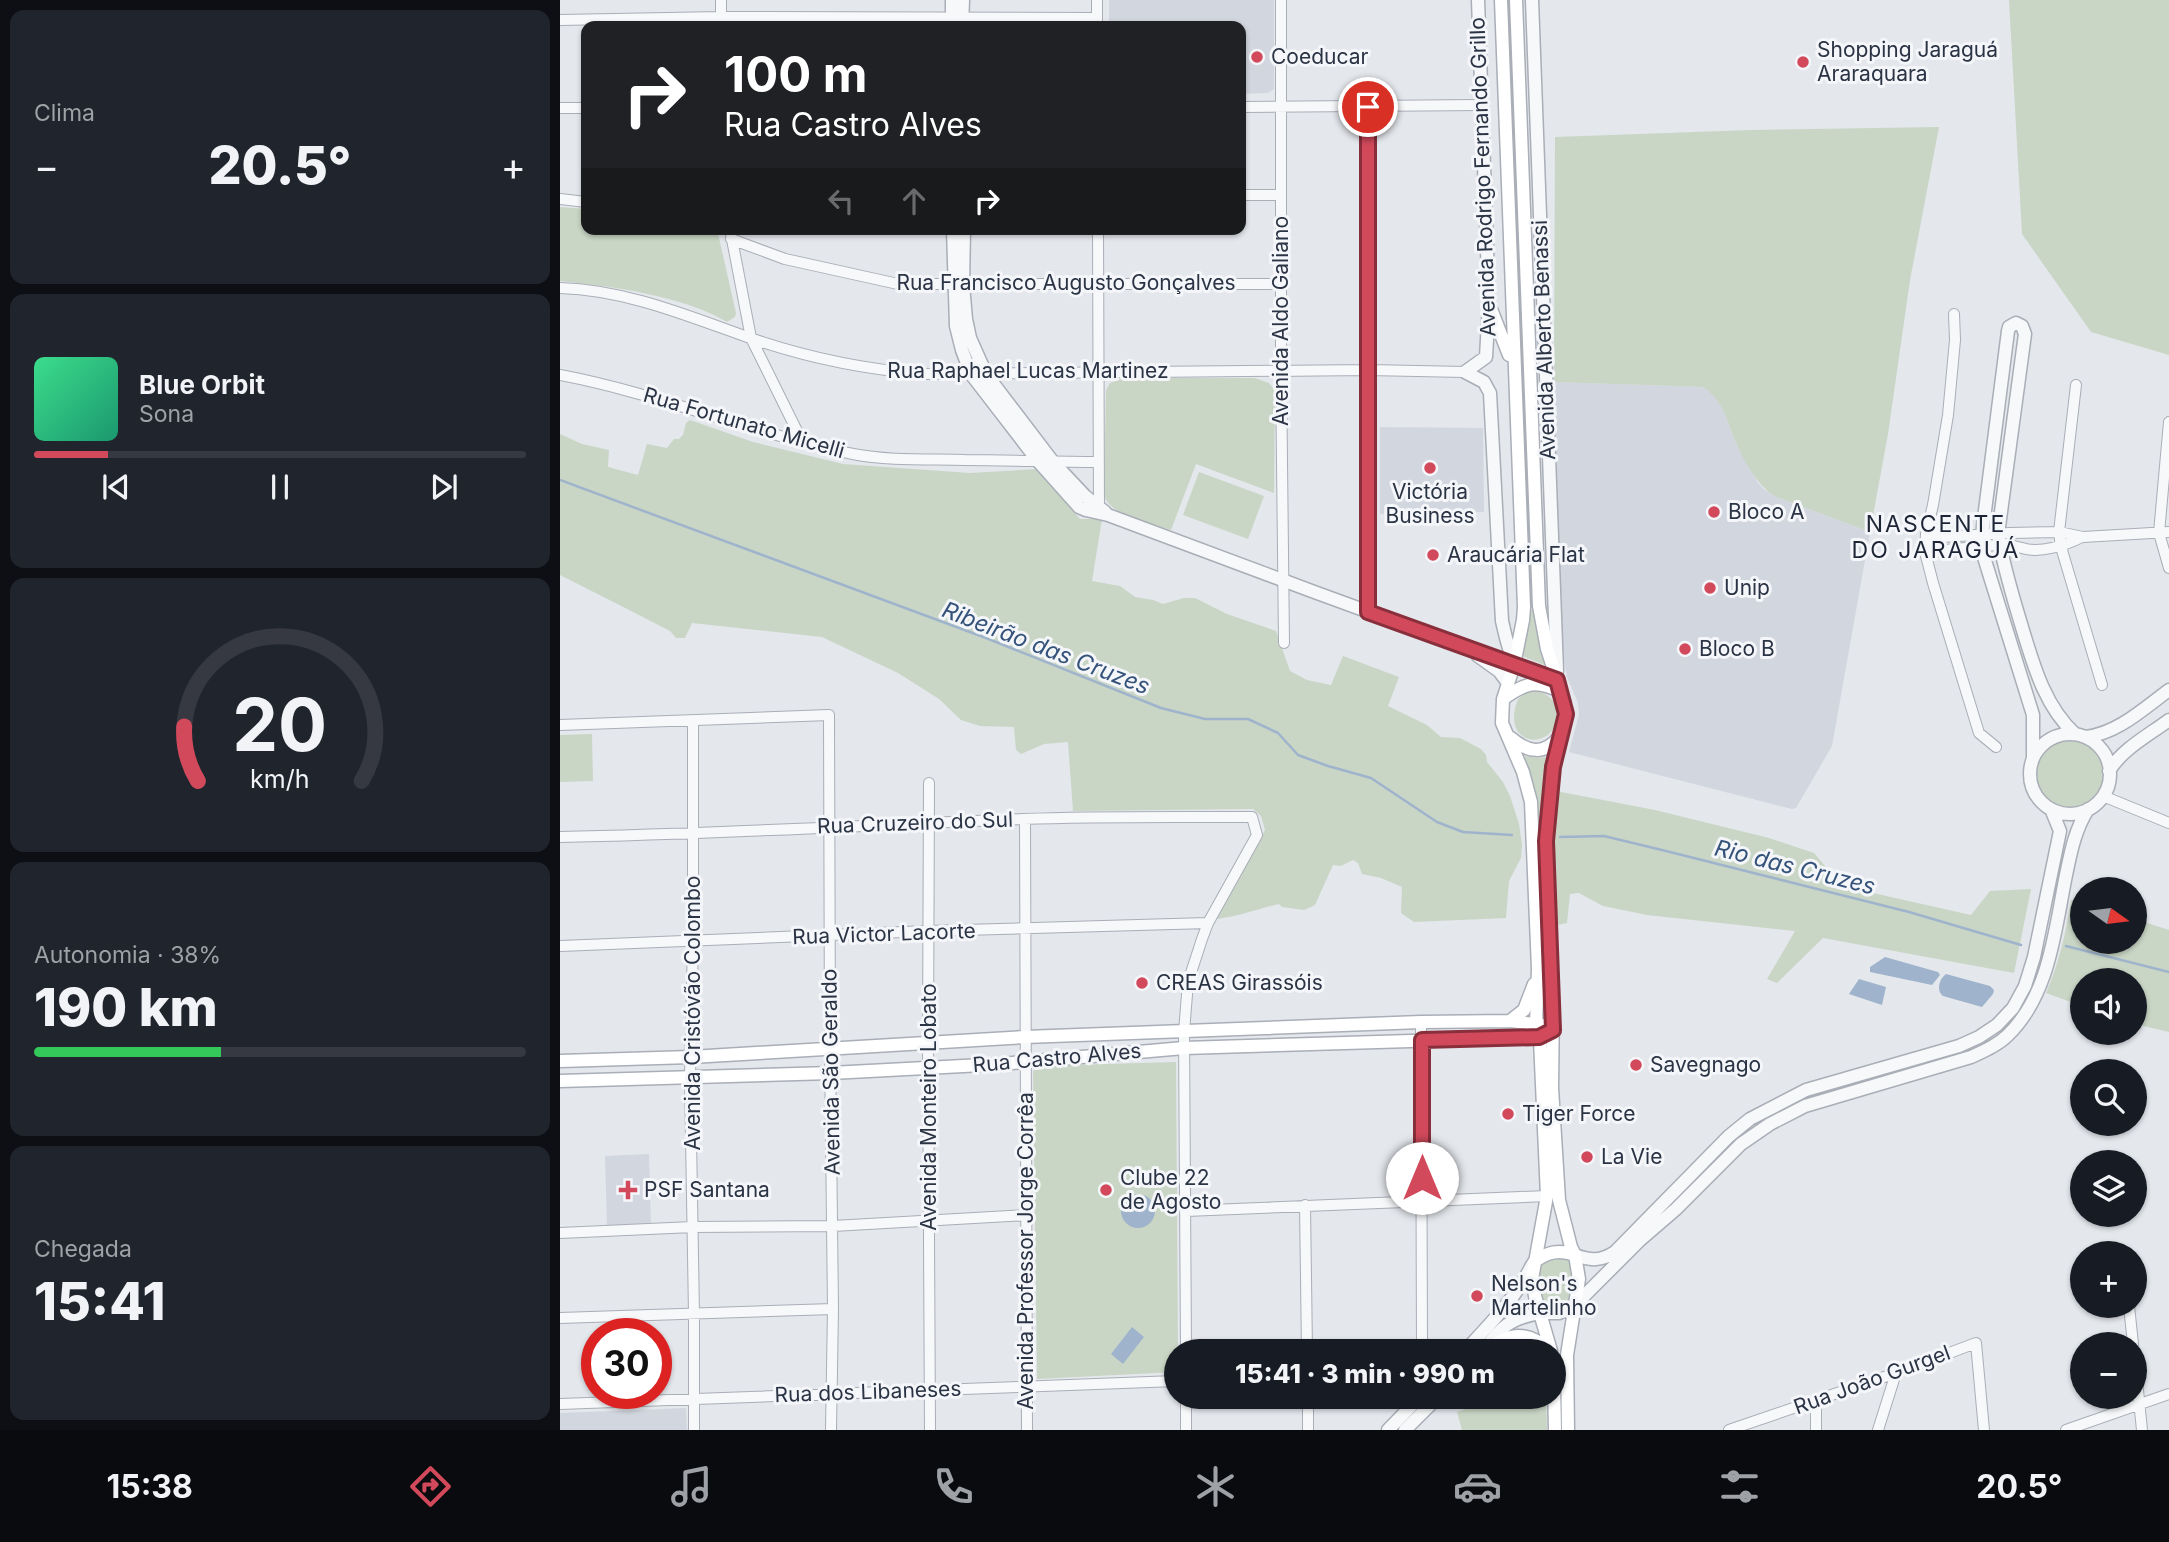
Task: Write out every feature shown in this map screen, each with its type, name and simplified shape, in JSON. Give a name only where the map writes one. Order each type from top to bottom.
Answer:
[{"type":"main road","points":[[1500,0],[1524,607],[1514,664],[1503,699],[1502,723],[1524,772],[1531,802],[1538,1031],[1547,1196],[1532,1279],[1548,1339]]},
{"type":"main road","points":[[1516,0],[1539,606],[1547,649],[1566,714],[1551,783],[1546,841],[1553,1005],[1552,1088],[1559,1200],[1579,1279],[1567,1355],[1568,1430]]},
{"type":"main road","points":[[1489,304],[1513,365]]},
{"type":"main road","points":[[1514,664],[1559,686]]},
{"type":"main road","points":[[1503,699],[1528,684],[1559,686]]},
{"type":"main road","points":[[1505,733],[1521,748],[1535,750],[1553,745],[1559,737]]},
{"type":"main road","points":[[1510,1021],[1524,1010],[1538,972]]},
{"type":"main road","points":[[1461,1021],[1462,1039]]},
{"type":"main road","name":"Rua Castro Alves","points":[[560,1061],[691,1057],[1025,1037],[1421,1022],[1510,1021],[1538,1031]]},
{"type":"main road","name":"Rua Castro Alves","points":[[560,1081],[929,1068],[1184,1048],[1462,1039],[1553,1029]]},
{"type":"main road","points":[[1534,1262],[1541,1256],[1558,1251],[1575,1255]]},
{"type":"main road","points":[[1541,1313],[1559,1313],[1576,1304]]},
{"type":"main road","points":[[1502,1339],[1520,1336],[1529,1339]]},
{"type":"main road","points":[[1555,1409],[1555,1430]]},
{"type":"street","points":[[721,0],[721,21]]},
{"type":"street","points":[[952,0],[957,21]]},
{"type":"street","points":[[957,21],[963,0]]},
{"type":"street","points":[[1097,0],[1097,21]]},
{"type":"street","name":"Avenida Aldo Galiano","points":[[1281,0],[1284,643]]},
{"type":"street","name":"Avenida Rodrigo Fernando Grillo","points":[[1465,372],[1486,357],[1489,304],[1478,0]]},
{"type":"street","name":"Avenida Alberto Benassi","points":[[1532,0],[1559,686]]},
{"type":"street","points":[[560,20],[640,21]]},
{"type":"street","points":[[1246,107],[1481,105]]},
{"type":"street","points":[[1368,107],[1368,612]]},
{"type":"street","points":[[560,108],[581,108]]},
{"type":"street","points":[[1246,195],[1281,195]]},
{"type":"street","points":[[560,199],[581,201]]},
{"type":"street","points":[[731,235],[751,338],[802,441]]},
{"type":"street","name":"Rua Francisco Augusto Gonçalves","points":[[733,235],[785,260],[898,284],[1282,284]]},
{"type":"street","points":[[954,235],[958,285],[970,338],[986,374],[1053,462],[1102,511]]},
{"type":"street","points":[[963,235],[956,326],[971,374],[1038,461],[1079,507],[1102,511],[1514,664]]},
{"type":"street","points":[[1098,235],[1098,462],[1102,511]]},
{"type":"street","name":"Rua Raphael Lucas Martinez","points":[[560,288],[644,300],[808,356],[868,369],[922,374],[1369,370],[1465,372]]},
{"type":"street","points":[[1954,313],[1955,340],[1948,415],[1933,505],[1931,534],[1925,552],[1979,733],[1996,747]]},
{"type":"street","points":[[1576,1304],[1741,1144],[1770,1124],[1805,1106],[1971,1057],[1990,1048],[2008,1035],[2025,1014],[2040,985],[2051,949],[2078,825],[2088,809],[2103,796],[2109,771],[2102,751],[2095,743],[2064,725],[2038,680],[2003,565],[1998,539],[2025,334],[2022,326],[2015,323],[2008,331],[1981,539],[1982,551],[2033,715],[2031,784],[2042,803],[2051,809],[2076,813],[2088,809]]},
{"type":"street","points":[[1465,372],[1484,382],[1490,393],[1502,621],[1514,664]]},
{"type":"street","name":"Rua Fortunato Micelli","points":[[560,375],[645,394],[714,417],[855,454],[901,459],[1098,462]]},
{"type":"street","points":[[2076,385],[2057,547],[2102,685]]},
{"type":"street","points":[[2169,422],[2164,533],[2169,568]]},
{"type":"street","points":[[1931,534],[1942,530],[1971,529],[1981,539]]},
{"type":"street","points":[[1925,552],[1981,539],[2059,532],[2083,537],[2164,533]]},
{"type":"street","points":[[1998,539],[2021,548],[2057,547],[2083,537]]},
{"type":"street","points":[[1463,646],[1499,671],[1508,683]]},
{"type":"street","points":[[2033,759],[2050,739],[2062,735],[2100,736],[2116,729],[2169,690]]},
{"type":"street","name":"Avenida São Geraldo","points":[[693,721],[829,715],[833,1226],[831,1430]]},
{"type":"street","points":[[2109,771],[2134,744],[2169,720]]},
{"type":"street","points":[[560,725],[693,721]]},
{"type":"street","name":"Avenida Cristóvão Colombo","points":[[693,721],[690,1078],[694,1430]]},
{"type":"street","name":"Avenida Monteiro Lobato","points":[[929,783],[930,1430]]},
{"type":"street","points":[[2103,796],[2169,823]]},
{"type":"street","points":[[1575,1255],[1597,1260],[1615,1252],[1729,1136],[1754,1116],[1807,1090],[1959,1045],[1979,1037],[1997,1025],[2013,1008],[2025,986],[2034,957],[2060,831],[2051,809]]},
{"type":"street","name":"Rua Cruzeiro do Sul","points":[[560,837],[693,834],[1025,819],[1252,817],[1257,835],[1208,923]]},
{"type":"street","name":"Avenida Professor Jorge Corrêa","points":[[1025,819],[1027,1430]]},
{"type":"street","points":[[1186,1339],[1184,1032],[1188,982],[1208,923]]},
{"type":"street","name":"Rua Victor Lacorte","points":[[560,946],[1208,923]]},
{"type":"street","points":[[1421,1022],[1422,1339]]},
{"type":"street","points":[[1186,1211],[1547,1196]]},
{"type":"street","points":[[1305,1205],[1307,1339]]},
{"type":"street","points":[[560,1233],[693,1227],[833,1226],[1027,1215]]},
{"type":"street","points":[[1476,1339],[1524,1282],[1534,1262]]},
{"type":"street","points":[[560,1318],[833,1309]]},
{"type":"street","points":[[1494,1339],[1505,1325],[1519,1317],[1541,1313]]},
{"type":"street","name":"Rua João Gurgel","points":[[1729,1430],[1976,1343],[1984,1430]]},
{"type":"street","points":[[1878,1430],[1896,1373]]},
{"type":"street","name":"Rua dos Libaneses","points":[[560,1404],[1164,1381]]},
{"type":"street","points":[[2147,1402],[2169,1394]]},
{"type":"street","points":[[1816,1400],[1816,1430]]},
{"type":"street","points":[[1186,1409],[1186,1430]]},
{"type":"street","points":[[1308,1409],[1308,1430]]},
{"type":"street","points":[[1388,1430],[1408,1409]]},
{"type":"street","points":[[1405,1430],[1426,1409]]},
{"type":"street","points":[[2066,1430],[2128,1409]]},
{"type":"street","points":[[2140,1409],[2142,1430]]},
{"type":"shaded area","name":"Coeducar","points":[[1109,0],[1274,0],[1274,89],[1268,93],[1246,94],[1246,21],[1109,21]]},
{"type":"shaded area","name":"Unip","points":[[1554,382],[1703,387],[1715,395],[1721,404],[1735,441],[1758,483],[1765,490],[1774,496],[1870,532],[1832,746],[1796,808],[1569,752],[1579,715],[1578,703],[1567,677],[1562,649]]},
{"type":"shaded area","points":[[1380,427],[1483,428],[1484,512],[1380,514]]},
{"type":"shaded area","name":"PSF Santana","points":[[649,1154],[651,1225],[607,1226],[605,1156]]},
{"type":"shaded area","points":[[686,1408],[687,1430],[560,1430],[560,1413]]},
{"type":"green space","points":[[2009,0],[2169,0],[2169,355],[2091,332],[2022,234]]},
{"type":"green space","points":[[1939,127],[1910,280],[1888,434],[1870,532],[1767,491],[1746,462],[1719,403],[1703,387],[1554,382],[1555,137]]},
{"type":"green space","points":[[560,207],[581,209],[581,235],[718,235],[736,313],[735,317],[727,322],[690,305],[668,299],[623,289],[560,281]]},
{"type":"green space","points":[[1124,378],[1255,378],[1269,383],[1275,391],[1274,493],[1196,464],[1171,530],[1132,518],[1113,508],[1104,494],[1106,390],[1110,383]]},
{"type":"green space","points":[[690,420],[753,442],[843,464],[970,473],[1037,469],[1080,519],[1102,519],[1092,581],[1120,586],[1135,597],[1163,604],[1195,598],[1227,614],[1276,631],[1290,671],[1307,680],[1331,685],[1343,656],[1399,677],[1388,706],[1427,725],[1441,737],[1460,738],[1481,749],[1510,796],[1522,845],[1521,858],[1509,881],[1506,918],[1414,922],[1401,913],[1402,887],[1362,874],[1358,863],[1353,860],[1341,866],[1333,865],[1315,905],[1304,910],[1282,907],[1279,904],[1217,919],[1265,830],[1261,816],[1253,809],[1073,811],[1068,742],[1044,744],[1021,754],[1016,750],[1014,727],[980,726],[961,720],[939,699],[898,673],[822,637],[692,623],[685,638],[676,638],[670,631],[560,575],[560,434],[582,444],[609,450],[608,467],[638,475],[647,444],[667,448],[674,439],[683,435],[686,423]]},
{"type":"green space","points":[[1199,472],[1264,496],[1248,539],[1183,515]]},
{"type":"green space","points":[[1534,610],[1547,666],[1520,655],[1527,611]]},
{"type":"green space","points":[[1536,691],[1553,701],[1556,722],[1551,732],[1532,740],[1516,729],[1514,716],[1518,699],[1528,692]]},
{"type":"green space","points":[[592,734],[593,781],[560,782],[560,735]]},
{"type":"green space","points":[[2070,741],[2083,744],[2093,751],[2100,761],[2103,774],[2100,787],[2093,797],[2083,804],[2070,807],[2057,804],[2047,797],[2040,787],[2037,774],[2040,761],[2047,751],[2057,744]]},
{"type":"green space","points":[[1524,756],[1551,756],[1549,1019],[1545,1019],[1539,830],[1534,787]]},
{"type":"green space","points":[[1556,791],[1655,810],[1769,838],[1814,853],[1842,886],[1971,915],[1990,891],[2031,889],[2014,973],[1823,938],[1777,983],[1767,979],[1795,931],[1647,915],[1603,906],[1579,893],[1570,894],[1567,923],[1557,925],[1553,858]]},
{"type":"green space","points":[[2070,906],[2070,954],[2147,954],[2147,923],[2169,930],[2169,1032],[2147,1027],[2147,968],[2070,968],[2070,1002],[2046,993],[2062,948]]},
{"type":"green space","name":"Clube 22 de Agosto","points":[[1176,1062],[1178,1339],[1164,1339],[1164,1373],[1037,1379],[1033,1072],[1036,1066]]},
{"type":"green space","points":[[1545,1258],[1563,1258],[1571,1265],[1574,1276],[1572,1301],[1556,1307],[1540,1301],[1537,1278],[1540,1262]]},
{"type":"green space","points":[[1466,1409],[1546,1409],[1547,1430],[1462,1430],[1457,1412]]},
{"type":"water","points":[[1885,957],[1938,972],[1940,975],[1932,985],[1870,972],[1870,967]]},
{"type":"water","points":[[1946,974],[1990,986],[1994,990],[1993,994],[1982,1007],[1943,996],[1939,985]]},
{"type":"water","points":[[1859,979],[1886,987],[1882,1005],[1849,994]]},
{"type":"water","points":[[1138,1194],[1150,1199],[1155,1211],[1150,1223],[1138,1228],[1126,1223],[1121,1211],[1126,1199]]},
{"type":"water","points":[[1132,1327],[1144,1337],[1123,1364],[1111,1354]]},
{"type":"waterway","name":"Ribeirão das Cruzes","points":[[560,480],[986,638],[1161,708],[1205,719],[1248,719],[1278,733],[1298,755],[1371,778],[1437,822],[1463,832],[1512,835]]},
{"type":"waterway","name":"Rio das Cruzes","points":[[1560,837],[1604,836],[1909,912],[2021,945]]},
{"type":"waterway","name":"Rio das Cruzes","points":[[2066,946],[2169,972]]},
{"type":"place","name":"Coeducar","points":[[1257,57]]},
{"type":"place","name":"Shopping Jaraguá Araraquara","points":[[1803,62]]},
{"type":"place","name":"Victória Business","points":[[1430,468]]},
{"type":"place","name":"Bloco A","points":[[1714,512]]},
{"type":"place","name":"Araucária Flat","points":[[1433,555]]},
{"type":"place","name":"Unip","points":[[1710,588]]},
{"type":"place","name":"Bloco B","points":[[1685,649]]},
{"type":"place","name":"CREAS Girassóis","points":[[1142,983]]},
{"type":"place","name":"Savegnago","points":[[1636,1065]]},
{"type":"place","name":"Tiger Force","points":[[1508,1114]]},
{"type":"place","name":"La Vie","points":[[1587,1157]]},
{"type":"place","name":"PSF Santana","points":[[628,1190]]},
{"type":"place","name":"Clube 22 de Agosto","points":[[1106,1190]]},
{"type":"place","name":"Nelson's Martelinho","points":[[1477,1296]]},
{"type":"district","name":"NASCENTE DO JARAGUÁ","points":[[1936,537]]},
{"type":"route","points":[[1368,107],[1368,612],[1557,680],[1566,714],[1553,767],[1546,841],[1553,1030],[1539,1037],[1422,1040],[1422,1178]]}]
